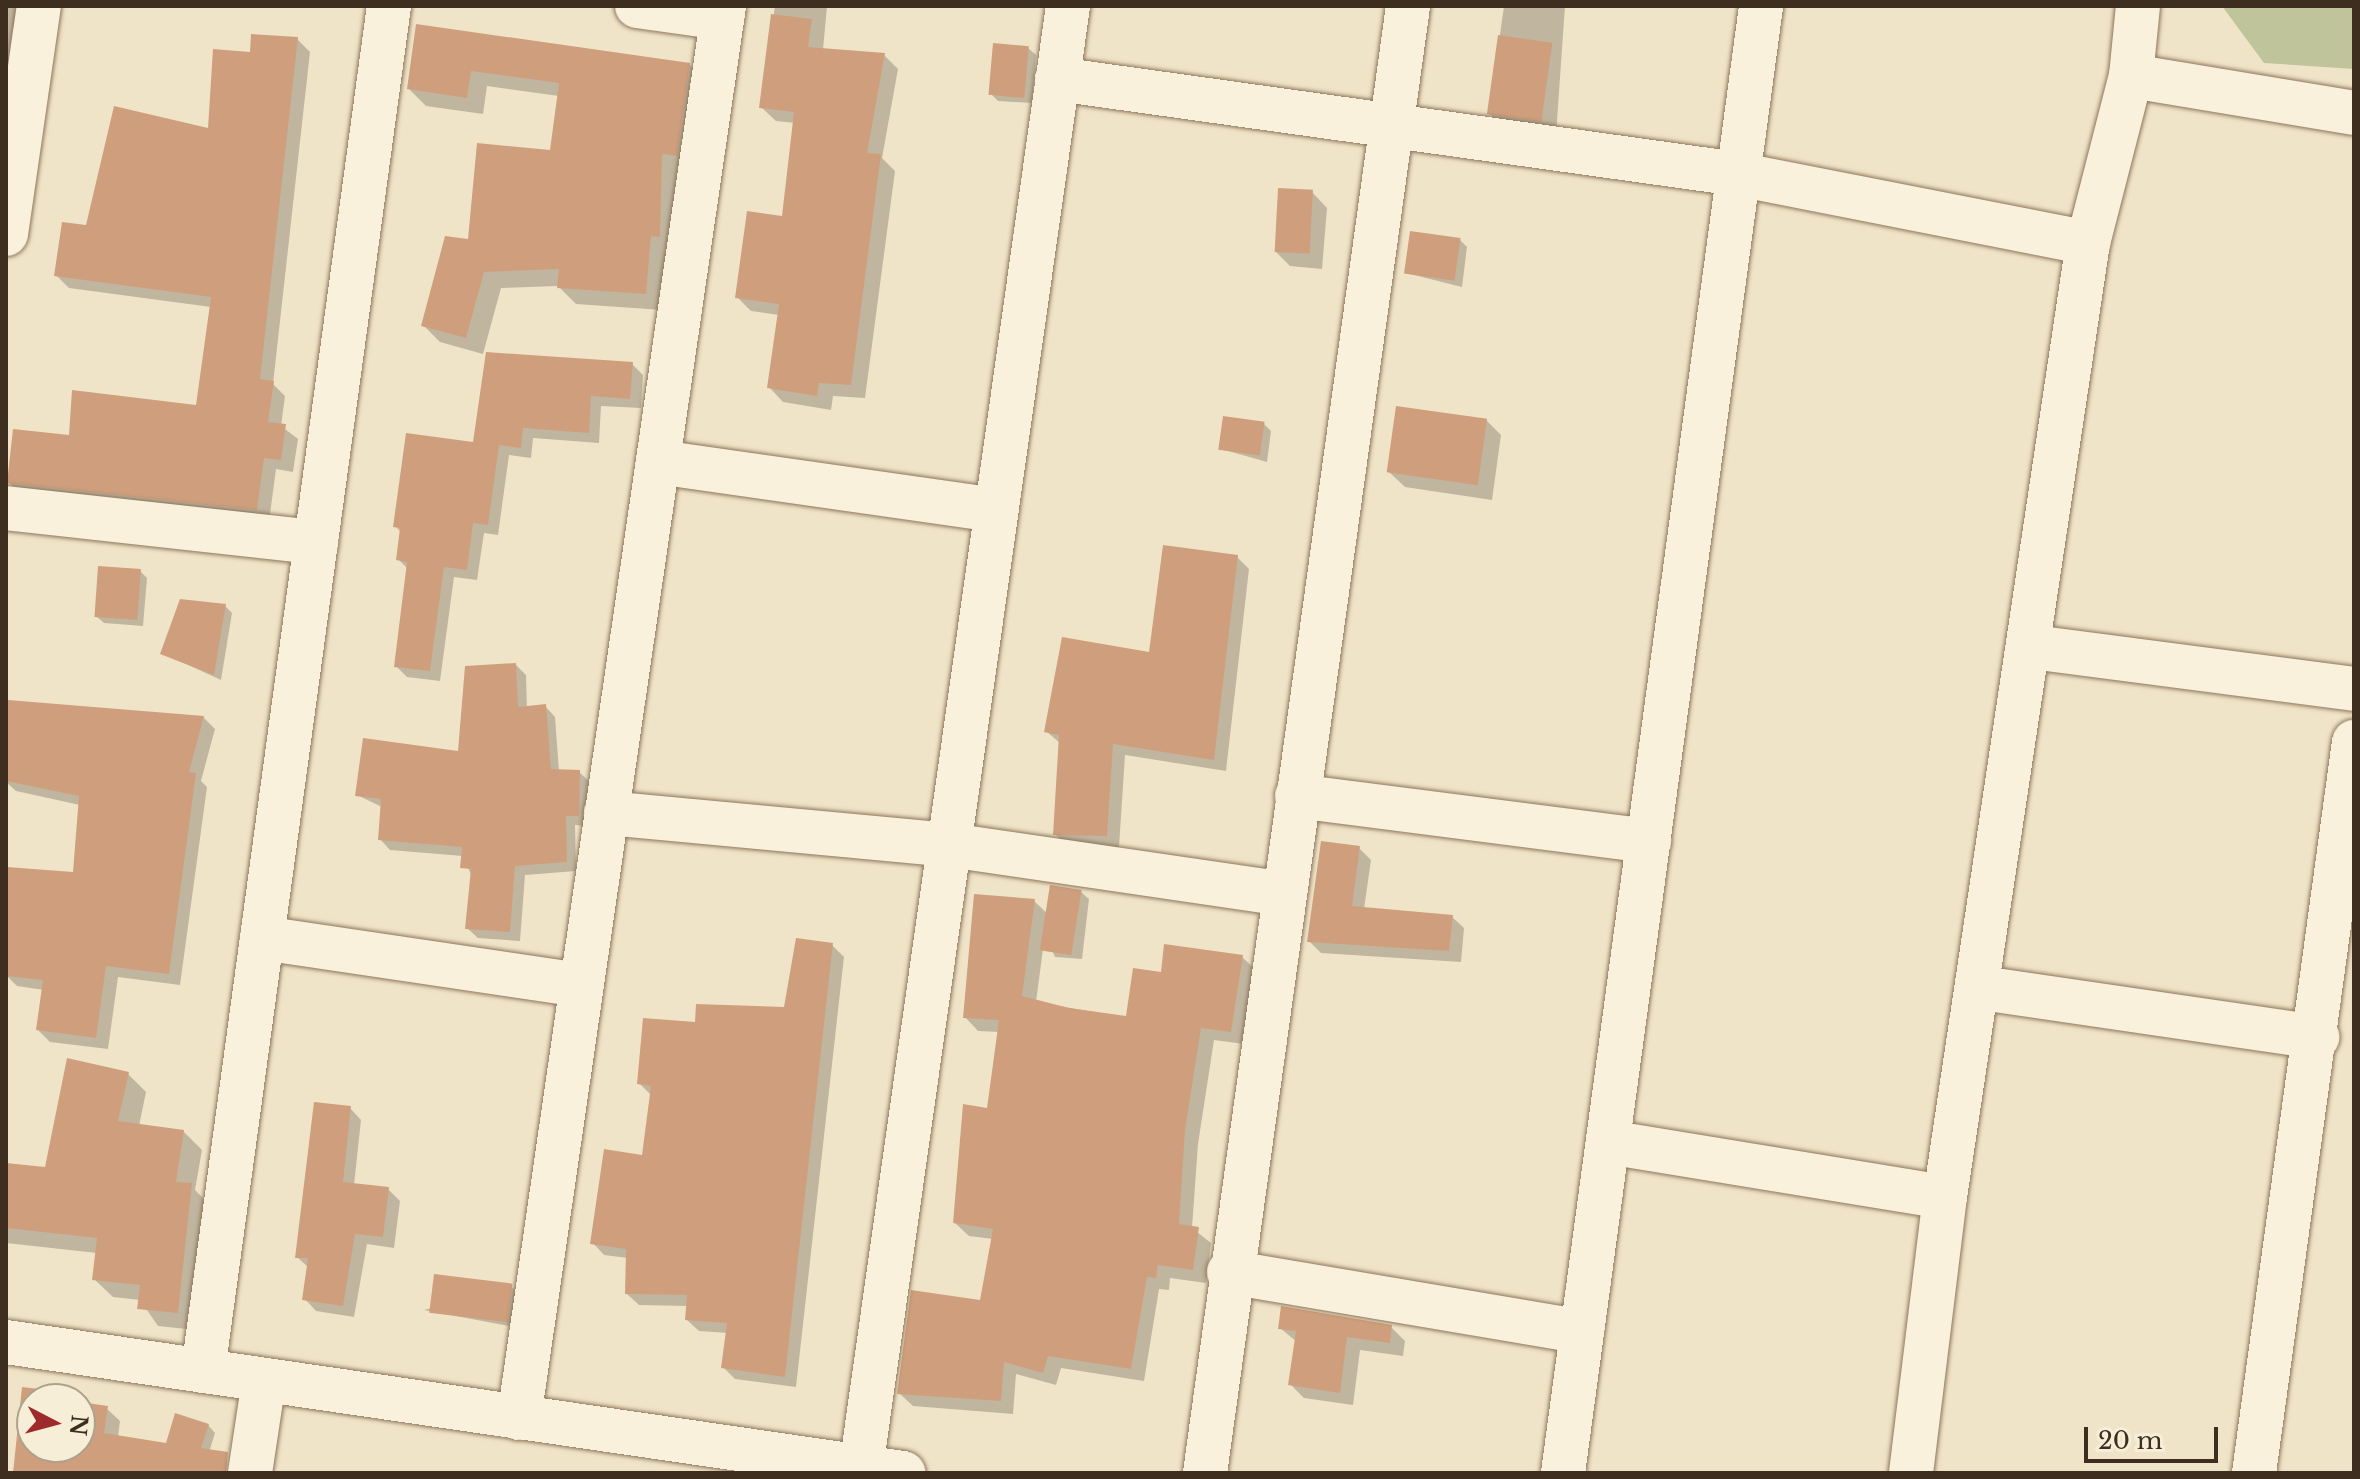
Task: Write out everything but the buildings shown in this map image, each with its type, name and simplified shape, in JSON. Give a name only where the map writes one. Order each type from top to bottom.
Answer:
[{"type":"street","points":[[6,234],[39,6]]},
{"type":"street","points":[[203,1371],[389,6]]},
{"type":"street","points":[[519,1418],[579,985],[723,12],[637,6]]},
{"type":"street","points":[[861,1468],[1068,6]]},
{"type":"street","points":[[1205,1473],[1229,1272],[1408,6]]},
{"type":"street","points":[[1563,1473],[1761,6]]},
{"type":"street","points":[[1911,1473],[1945,1197],[1981,988],[2088,243],[2131,76],[2138,6]]},
{"type":"street","points":[[2131,76],[2354,113]]},
{"type":"street","points":[[1057,79],[1390,123],[1737,174],[2088,243]]},
{"type":"street","points":[[658,462],[996,510]]},
{"type":"street","points":[[6,508],[316,542]]},
{"type":"street","points":[[2032,647],[2354,689]]},
{"type":"street","points":[[2254,1473],[2317,1037],[2354,742]]},
{"type":"street","points":[[1297,796],[1649,841]]},
{"type":"street","points":[[606,813],[949,845],[1284,894]]},
{"type":"street","points":[[262,938],[579,985]]},
{"type":"street","points":[[1981,988],[2317,1037]]},
{"type":"street","points":[[1608,1142],[1945,1197]]},
{"type":"street","points":[[1229,1272],[1582,1332]]},
{"type":"street","points":[[6,1342],[903,1473]]},
{"type":"street","points":[[250,1473],[264,1380]]},
{"type":"green space","points":[[2222,6],[2354,6],[2354,69],[2264,63]]}]
